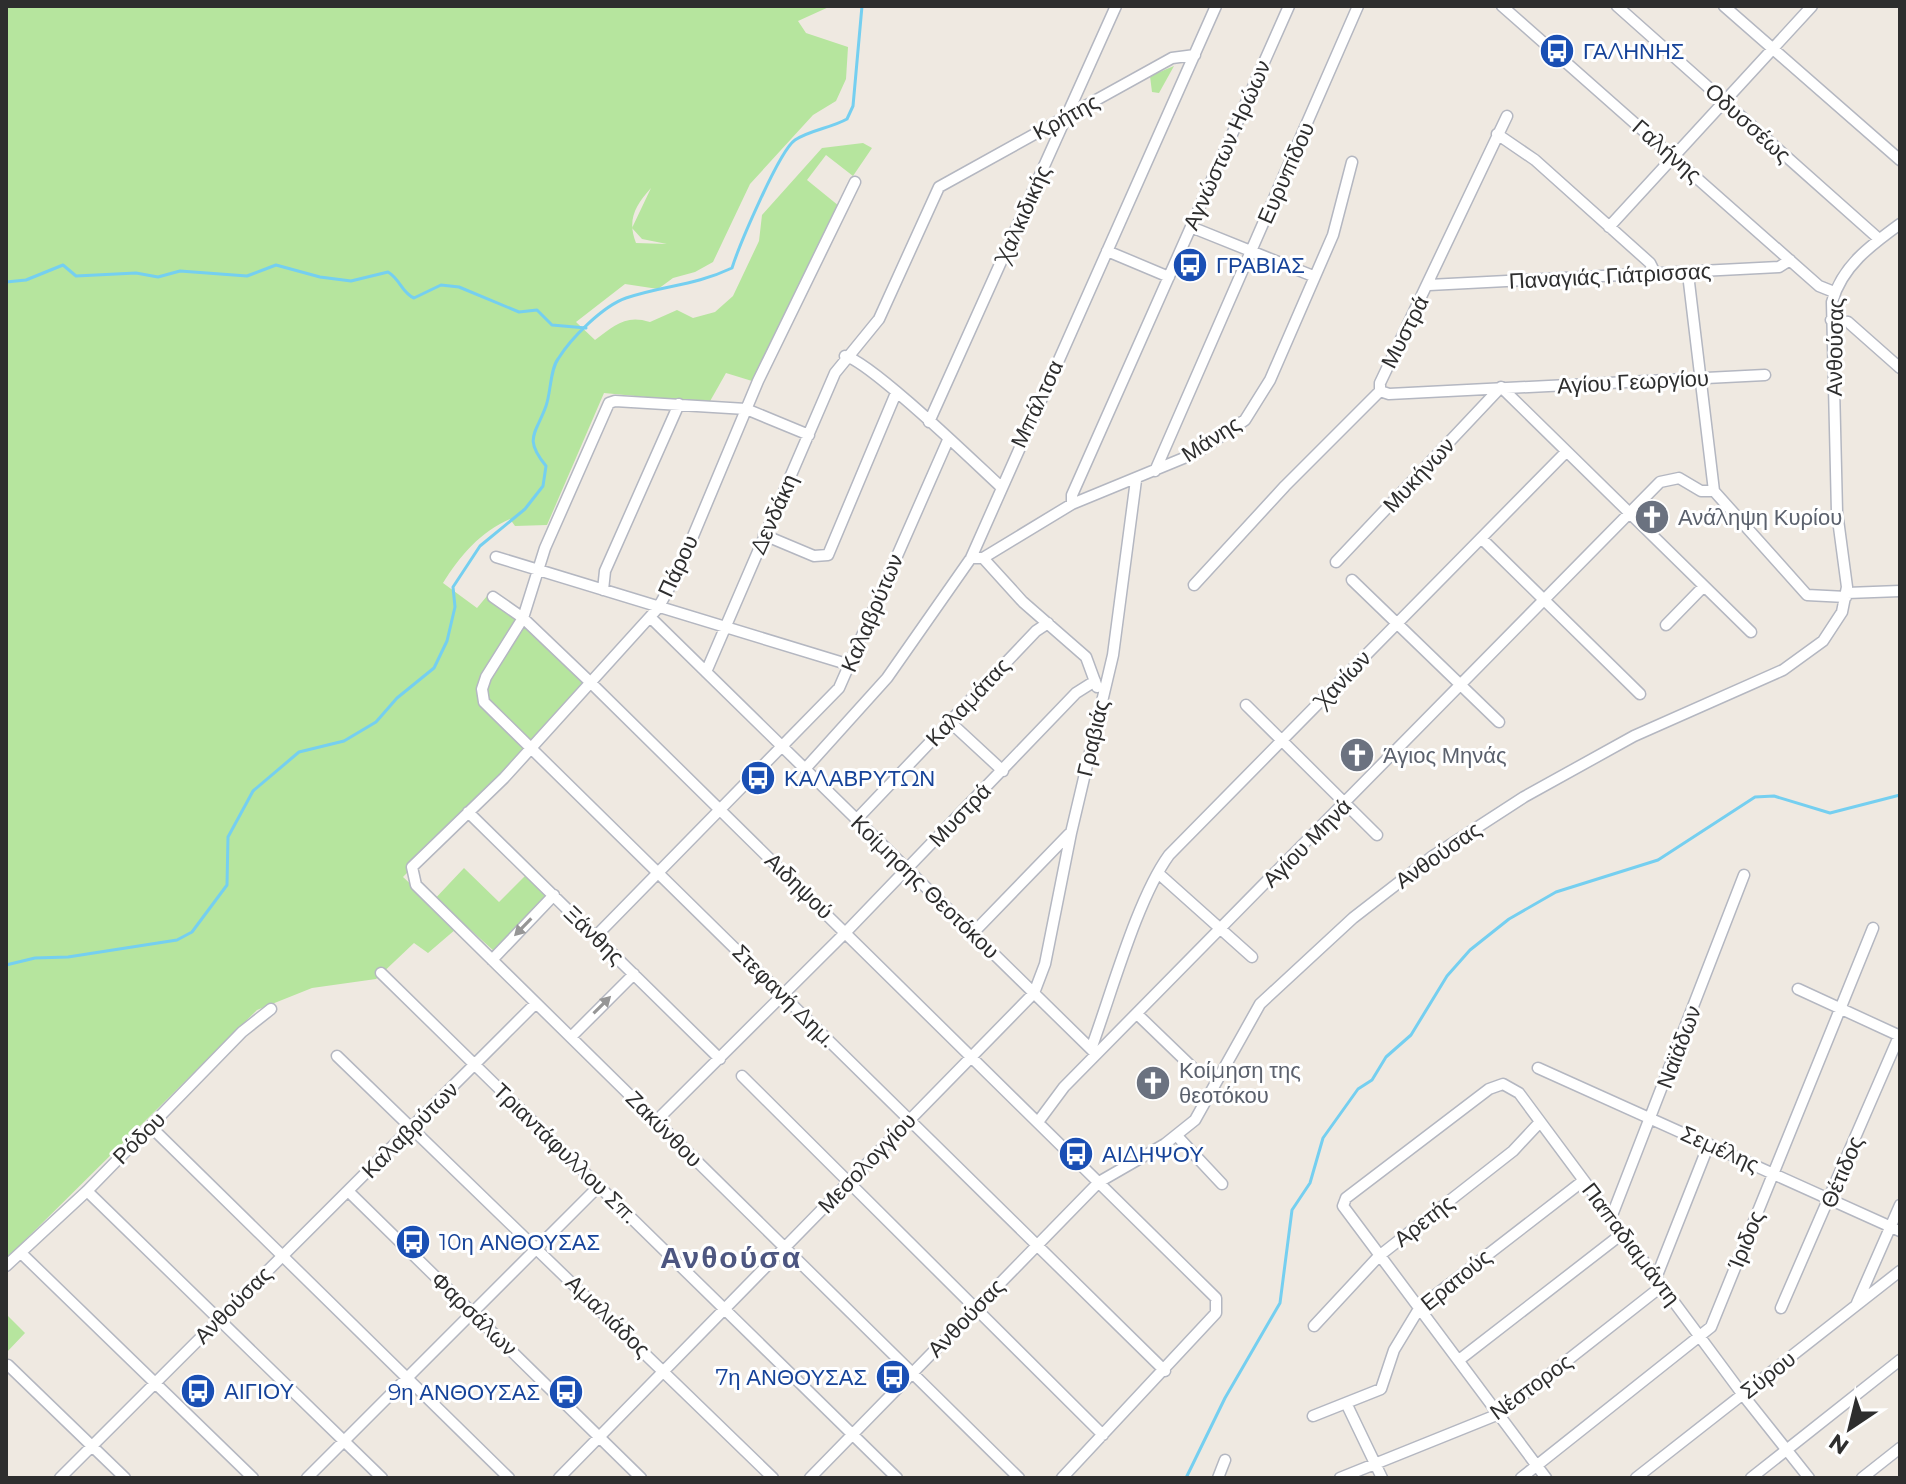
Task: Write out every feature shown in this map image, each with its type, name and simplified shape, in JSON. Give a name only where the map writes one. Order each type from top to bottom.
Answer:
[{"type":"street","name":"Χαλκιδικής","points":[[929,422],[1116,6]]},
{"type":"street","name":"Μπάλτσα","points":[[805,769],[887,678],[971,558],[1000,486],[1216,6]]},
{"type":"street","name":"Αγνώστων Ηρώων","points":[[1072,504],[1072,495],[1289,6]]},
{"type":"street","name":"Ευρυπίδου","points":[[1155,471],[1358,6]]},
{"type":"street","name":"Γαλήνης","points":[[1502,6],[1819,286],[1834,292]]},
{"type":"street","name":"Οδυσσέως","points":[[1617,6],[1879,239]]},
{"type":"street","points":[[1724,6],[1900,160]]},
{"type":"street","points":[[1609,227],[1812,6]]},
{"type":"street","name":"Κρήτης","points":[[939,187],[1172,58],[1195,55]]},
{"type":"street","name":"Μυστρά","points":[[1194,585],[1285,486],[1380,391],[1380,383],[1507,116]]},
{"type":"street","points":[[1497,134],[1535,160],[1650,263],[1655,273]]},
{"type":"street","name":"Μάνης","points":[[983,558],[1072,504],[1136,480],[1209,446],[1245,420],[1257,405],[1339,216],[1352,162]]},
{"type":"street","name":"Πάρου","points":[[416,885],[412,867],[530,747],[658,608],[678,572],[746,409],[855,182]]},
{"type":"street","name":"Δενδάκη","points":[[706,672],[845,356],[879,319],[939,187]]},
{"type":"street","name":"Ανθούσας","points":[[810,1478],[1099,1182],[1177,1136],[1195,1120],[1260,1004],[1290,972],[1378,898],[1464,835],[1574,769],[1634,736],[1794,664],[1830,633],[1846,595],[1837,512],[1831,320],[1834,292],[1850,265],[1900,224]]},
{"type":"street","points":[[1191,227],[1313,276]]},
{"type":"street","points":[[1107,251],[1169,277]]},
{"type":"street","name":"Παναγιάς Γιάτρισσας","points":[[1429,285],[1688,274],[1779,267],[1790,260]]},
{"type":"street","points":[[1688,274],[1714,491],[1807,595],[1900,591]]},
{"type":"street","points":[[1831,320],[1848,322],[1900,368]]},
{"type":"street","points":[[845,356],[859,362],[896,393],[1000,486]]},
{"type":"street","name":"Αγίου Γεωργίου","points":[[1380,391],[1389,394],[1765,375]]},
{"type":"street","name":"Αγίου Γεωργίου","points":[[1501,387],[1751,632]]},
{"type":"street","name":"Μυκήνων","points":[[1336,562],[1501,387]]},
{"type":"street","points":[[764,535],[814,556],[828,555],[896,393]]},
{"type":"street","points":[[523,618],[536,571],[606,406],[615,401],[746,409],[809,435]]},
{"type":"street","points":[[603,590],[605,571],[679,404]]},
{"type":"street","name":"Καλαβρύτων","points":[[596,936],[839,688],[863,627],[948,440]]},
{"type":"street","name":"Χανίων","points":[[1094,1052],[1139,920],[1158,873],[1169,855],[1566,452]]},
{"type":"street","name":"Αγίου Μηνά","points":[[1038,1122],[1094,1052],[1137,1014],[1630,515],[1658,483],[1672,477],[1701,491],[1714,491]]},
{"type":"street","name":"Γραβιάς","points":[[1034,993],[1045,964],[1071,833],[1113,655],[1136,480]]},
{"type":"street","points":[[1482,539],[1640,694]]},
{"type":"street","points":[[496,557],[850,665]]},
{"type":"street","points":[[971,558],[983,558],[1086,657],[1103,694]]},
{"type":"street","points":[[1352,580],[1499,722]]},
{"type":"street","points":[[1666,625],[1704,586]]},
{"type":"street","name":"Αιδηψού","points":[[493,597],[523,618],[590,682],[1216,1298],[1216,1313],[1165,1371]]},
{"type":"street","name":"Στεφανή Δημ.","points":[[523,618],[491,668],[482,695],[484,702],[1165,1371]]},
{"type":"street","name":"Κοίμησης Θεοτόκου","points":[[651,618],[1094,1052]]},
{"type":"street","name":"Καλαμάτας","points":[[856,820],[1036,631],[1048,623]]},
{"type":"street","name":"Μυστρά","points":[[656,1121],[846,932],[1076,693],[1095,681]]},
{"type":"street","points":[[1246,705],[1377,835]]},
{"type":"street","points":[[950,722],[1003,771]]},
{"type":"street","name":"Ξάνθης","points":[[468,812],[720,1059]]},
{"type":"street","points":[[973,933],[1071,833]]},
{"type":"street","points":[[1158,873],[1252,957]]},
{"type":"street","name":"Ναϊάδων","points":[[1611,1218],[1744,875]]},
{"type":"street","name":"Ζακύνθου","points":[[416,885],[1019,1478]]},
{"type":"street","points":[[492,960],[554,895]]},
{"type":"street","name":"Ίριδος","points":[[1521,1478],[1711,1327],[1873,928]]},
{"type":"street","name":"Τριαντάφυλλου Σπ.","points":[[381,973],[897,1478]]},
{"type":"street","points":[[571,1037],[634,974]]},
{"type":"street","points":[[1798,989],[1900,1035]]},
{"type":"street","name":"Μεσολογγίου","points":[[599,1437],[1034,993]]},
{"type":"street","name":"Καλαβρύτων","points":[[283,1255],[536,1003]]},
{"type":"street","name":"Ρόδου","points":[[6,1266],[87,1191],[242,1032],[271,1009]]},
{"type":"street","points":[[1137,1014],[1192,1067]]},
{"type":"street","name":"Θέτιδος","points":[[1781,1308],[1900,1035]]},
{"type":"street","name":"Αμαλιάδος","points":[[337,1056],[538,1247],[773,1478]]},
{"type":"street","name":"Σεμέλης","points":[[1538,1068],[1895,1229]]},
{"type":"street","points":[[742,1076],[1103,1435]]},
{"type":"street","name":"Παπαδιαμάντη","points":[[1379,1256],[1343,1206],[1346,1198],[1489,1089],[1503,1084],[1519,1093],[1743,1395],[1809,1478]]},
{"type":"street","name":"Αρετής","points":[[1314,1326],[1379,1256],[1513,1151],[1540,1122]]},
{"type":"street","points":[[151,1127],[283,1255]]},
{"type":"street","points":[[1177,1136],[1222,1184]]},
{"type":"street","points":[[1659,1282],[1709,1144]]},
{"type":"street","name":"Ερατούς","points":[[1313,1416],[1381,1389],[1394,1350],[1420,1307],[1583,1181]]},
{"type":"street","points":[[307,1478],[598,1187]]},
{"type":"street","points":[[87,1191],[382,1478]]},
{"type":"street","name":"Φαρσάλων","points":[[348,1191],[599,1437]]},
{"type":"street","points":[[1856,1305],[1895,1229],[1900,1205]]},
{"type":"street","points":[[1459,1360],[1623,1233]]},
{"type":"street","points":[[21,1253],[253,1478]]},
{"type":"street","name":"Ανθούσας","points":[[60,1478],[283,1255],[509,1478]]},
{"type":"street","points":[[1379,1256],[1546,1478]]},
{"type":"street","name":"Σύρου","points":[[1636,1478],[1900,1271]]},
{"type":"street","name":"Νέστορος","points":[[1340,1478],[1499,1414],[1659,1282]]},
{"type":"street","points":[[1751,1478],[1900,1360]]},
{"type":"street","points":[[8,1365],[125,1478]]},
{"type":"street","points":[[1062,1478],[1165,1371]]},
{"type":"street","points":[[1347,1405],[1382,1478]]},
{"type":"street","points":[[559,1478],[599,1437],[641,1478]]},
{"type":"street","points":[[1862,1478],[1900,1448]]},
{"type":"street","points":[[1218,1478],[1225,1460]]},
{"type":"green space","points":[[6,6],[831,6],[798,21],[806,33],[848,47],[846,79],[836,101],[813,115],[750,184],[713,262],[695,272],[673,278],[658,289],[625,284],[576,322],[595,340],[627,320],[650,322],[677,310],[693,318],[715,312],[733,296],[759,241],[762,215],[822,148],[863,143],[872,148],[853,176],[826,155],[807,180],[839,206],[752,381],[726,373],[709,403],[604,393],[547,525],[515,526],[510,519],[499,524],[472,546],[443,583],[477,608],[487,596],[517,617],[584,683],[499,779],[403,877],[431,903],[464,868],[499,902],[528,873],[551,894],[495,952],[463,923],[428,953],[414,943],[376,979],[312,988],[257,1010],[6,1259]],"holes":[[[651,188],[632,227],[637,207]],[[632,229],[642,239],[667,244],[636,243]]]},
{"type":"green space","points":[[1174,66],[1159,93],[1152,92],[1150,76]]},
{"type":"green space","points":[[6,1314],[25,1333],[6,1353]]},
{"type":"waterway","points":[[6,965],[35,958],[68,957],[177,940],[192,932],[227,885],[228,837],[253,791],[299,752],[344,741],[376,722],[397,698],[434,668],[447,641],[455,607],[453,587],[480,546],[525,509],[543,486],[546,466],[533,442],[558,359],[588,324],[617,302],[732,268],[760,200],[788,148],[801,137],[847,119],[853,106],[862,6]]},
{"type":"waterway","points":[[6,282],[26,280],[63,265],[76,276],[136,273],[158,277],[180,271],[247,276],[276,265],[320,277],[351,281],[388,272],[414,298],[441,285],[459,287],[519,312],[537,310],[552,325],[586,328]]},
{"type":"waterway","points":[[1186,1478],[1225,1398],[1280,1303],[1292,1210],[1310,1183],[1323,1138],[1358,1089],[1372,1080],[1386,1057],[1411,1035],[1447,976],[1470,950],[1509,919],[1556,892],[1658,860],[1755,797],[1774,796],[1830,813],[1900,795]]},
{"type":"place","name":"ΓΑΛΗΝΗΣ","points":[[1557,51]]},
{"type":"place","name":"ΓΡΑΒΙΑΣ","points":[[1190,265]]},
{"type":"place","name":"Ανάληψη Κυρίου","points":[[1652,517]]},
{"type":"place","name":"Άγιος Μηνάς","points":[[1357,755]]},
{"type":"place","name":"ΚΑΛΑΒΡΥΤΩΝ","points":[[758,778]]},
{"type":"place","name":"Κοίμηση της θεοτόκου","points":[[1153,1083]]},
{"type":"place","name":"ΑΙΔΗΨΟΥ","points":[[1076,1154]]},
{"type":"place","name":"10η ΑΝΘΟΥΣΑΣ","points":[[413,1242]]},
{"type":"place","name":"7η ΑΝΘΟΥΣΑΣ","points":[[893,1377]]},
{"type":"place","name":"ΑΙΓΙΟΥ","points":[[198,1391]]},
{"type":"place","name":"9η ΑΝΘΟΥΣΑΣ","points":[[566,1392]]},
{"type":"district","name":"Ανθούσα","points":[[731,1257]]}]
